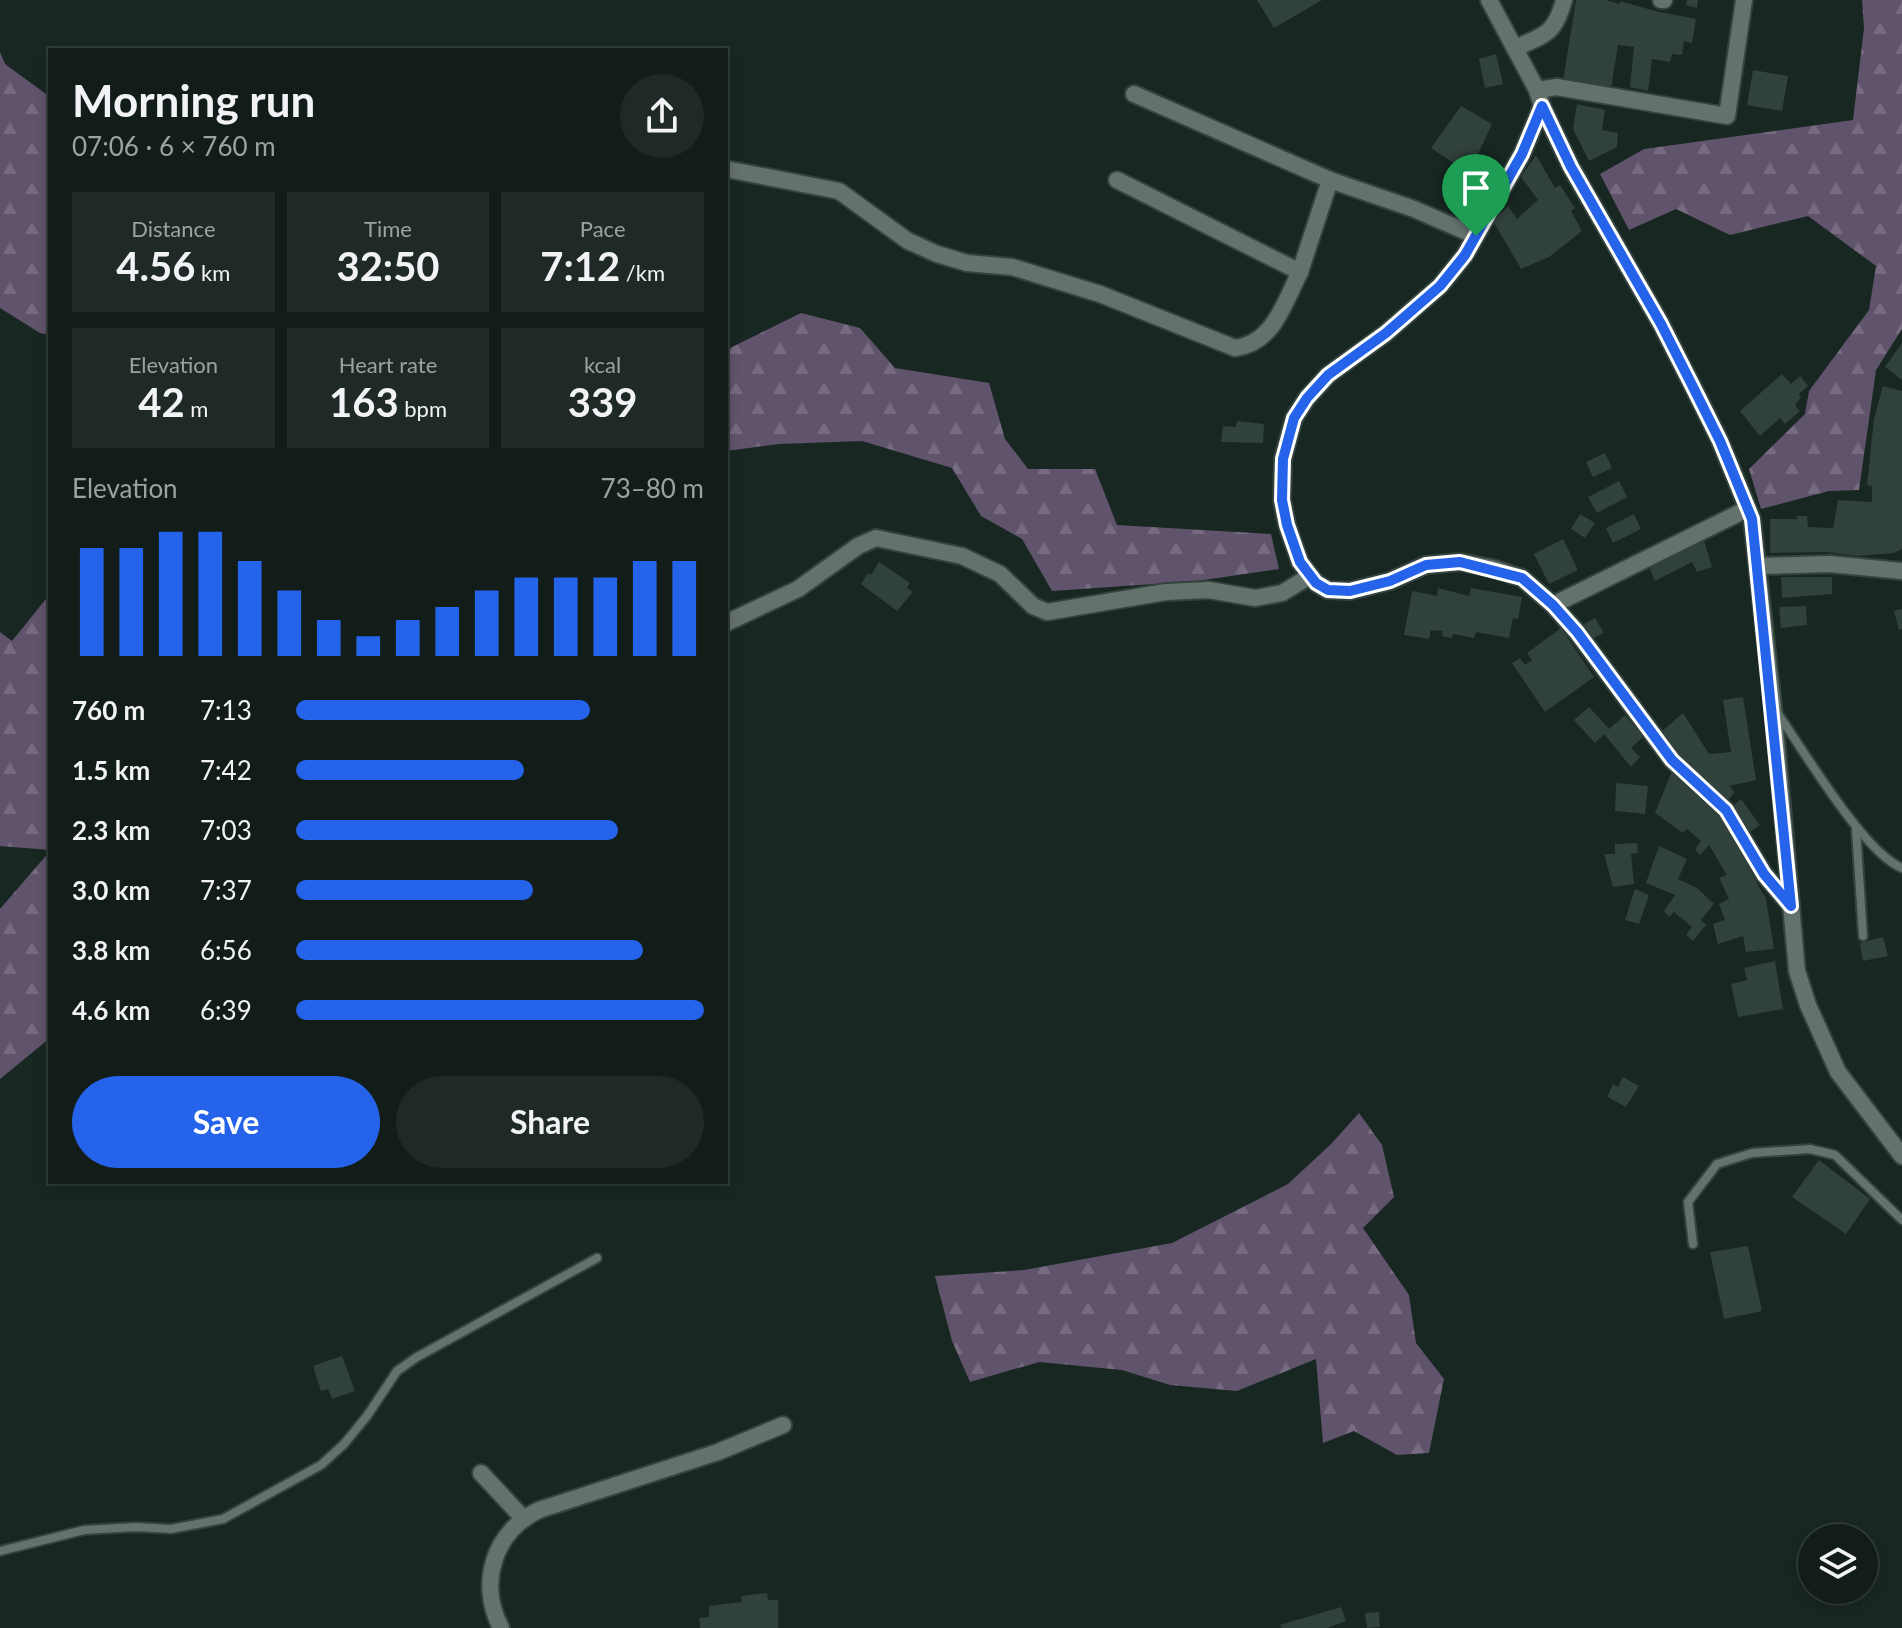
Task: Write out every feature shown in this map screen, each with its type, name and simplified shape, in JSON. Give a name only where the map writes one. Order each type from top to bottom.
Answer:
[{"type":"street","points":[[1489,0],[1540,98],[1571,167],[1661,324],[1692,385],[1720,441],[1752,519],[1797,971],[1813,1017],[1838,1072],[1902,1156]]},
{"type":"street","points":[[1515,48],[1549,34],[1559,19],[1564,0]]},
{"type":"street","points":[[1744,0],[1727,116],[1557,87],[1540,98],[1522,154],[1465,255],[1440,286],[1386,333],[1328,375],[1294,418],[1283,459],[1282,500],[1300,562],[1316,583],[1328,590],[1350,591],[1390,581],[1426,565],[1460,562],[1522,578],[1553,605],[1577,632],[1672,760],[1726,810],[1764,874],[1791,906]]},
{"type":"street","points":[[1134,94],[1330,180],[1414,209],[1476,236]]},
{"type":"street","points":[[728,169],[839,191],[908,241],[937,254],[967,263],[1012,267],[1100,294],[1235,348],[1251,346],[1265,336],[1300,272],[1330,180]]},
{"type":"street","points":[[1117,180],[1300,272]]},
{"type":"street","points":[[1553,605],[1747,509]]},
{"type":"street","points":[[728,622],[798,589],[858,546],[876,538],[962,556],[1000,574],[1033,606],[1047,612],[1166,592],[1209,590],[1255,598],[1282,593],[1310,576]]},
{"type":"street","points":[[1875,569],[1902,557]]},
{"type":"street","points":[[1758,566],[1830,564],[1902,571]]},
{"type":"street","points":[[501,1628],[492,1610],[489,1576],[505,1538],[523,1518],[539,1510],[718,1452],[783,1425]]},
{"type":"street","points":[[481,1473],[523,1518]]},
{"type":"lane","points":[[1773,706],[1856,828],[1889,863],[1902,868]]},
{"type":"lane","points":[[1856,828],[1863,936]]},
{"type":"lane","points":[[1693,1244],[1688,1202],[1717,1164],[1752,1153],[1810,1149],[1835,1155],[1902,1220]]},
{"type":"lane","points":[[0,1551],[84,1530],[136,1527],[171,1529],[223,1519],[321,1465],[367,1416],[397,1371],[417,1357],[597,1258]]},
{"type":"green space","points":[[1862,0],[1902,0],[1902,329],[1876,370],[1859,490],[1829,491],[1761,509],[1749,469],[1805,414],[1809,391],[1869,310],[1876,266],[1808,216],[1730,235],[1676,209],[1629,230],[1600,174],[1644,149],[1853,120],[1864,28]]},
{"type":"green space","points":[[0,52],[5,64],[48,96],[48,335],[40,333],[0,308]]},
{"type":"green space","points":[[801,313],[860,328],[895,368],[989,383],[1005,439],[1028,469],[1095,469],[1117,525],[1271,534],[1279,569],[1197,581],[1052,591],[1022,539],[981,516],[952,468],[862,441],[778,444],[728,451],[728,349]]},
{"type":"green space","points":[[48,596],[48,850],[0,846],[0,632],[12,641]]},
{"type":"green space","points":[[48,853],[48,1040],[0,1079],[0,909]]},
{"type":"green space","points":[[1359,1113],[1382,1145],[1394,1197],[1363,1228],[1409,1295],[1416,1343],[1444,1379],[1429,1453],[1397,1455],[1354,1431],[1323,1443],[1316,1359],[1237,1391],[1170,1385],[1122,1370],[1039,1362],[970,1382],[952,1341],[935,1276],[1024,1270],[1172,1243],[1288,1184]]},
{"type":"building","points":[[1257,0],[1322,0],[1274,28]]},
{"type":"building","points":[[1576,0],[1606,0],[1620,4],[1620,1],[1696,19],[1692,43],[1684,41],[1682,55],[1672,54],[1670,62],[1652,59],[1648,91],[1630,87],[1634,47],[1618,45],[1611,89],[1563,81]]},
{"type":"building","points":[[1687,0],[1698,0],[1697,8],[1686,5]]},
{"type":"building","points":[[1496,54],[1503,84],[1485,88],[1479,59]]},
{"type":"building","points":[[1753,70],[1788,76],[1782,111],[1747,105]]},
{"type":"building","points":[[1577,104],[1605,110],[1602,130],[1618,133],[1617,147],[1589,161],[1573,129]]},
{"type":"building","points":[[1461,106],[1492,124],[1469,173],[1431,148]]},
{"type":"building","points":[[1536,155],[1555,188],[1560,185],[1575,208],[1571,211],[1582,231],[1549,257],[1521,269],[1493,221],[1508,206],[1517,219],[1538,200],[1521,177]]},
{"type":"building","points":[[1902,343],[1902,380],[1885,367]]},
{"type":"building","points":[[1782,374],[1791,384],[1800,376],[1808,386],[1799,394],[1801,397],[1795,405],[1800,411],[1785,424],[1780,418],[1760,436],[1740,411]]},
{"type":"building","points":[[1883,386],[1902,391],[1902,549],[1894,553],[1858,556],[1826,552],[1770,553],[1770,519],[1807,516],[1808,527],[1833,528],[1838,500],[1872,502],[1872,486],[1867,485],[1874,419]]},
{"type":"building","points":[[1237,421],[1264,424],[1263,443],[1221,442],[1223,426],[1236,427]]},
{"type":"building","points":[[1605,453],[1612,468],[1593,477],[1586,462]]},
{"type":"building","points":[[1619,481],[1627,497],[1597,513],[1588,497]]},
{"type":"building","points":[[1580,514],[1595,523],[1585,538],[1571,529]]},
{"type":"building","points":[[1634,514],[1641,529],[1613,543],[1606,528]]},
{"type":"building","points":[[1702,534],[1712,567],[1697,572],[1692,562],[1655,581],[1646,560]]},
{"type":"building","points":[[1563,539],[1578,570],[1549,584],[1534,554]]},
{"type":"building","points":[[879,562],[910,583],[907,588],[913,592],[897,611],[861,584]]},
{"type":"building","points":[[1781,577],[1832,577],[1832,594],[1782,598]]},
{"type":"building","points":[[1438,588],[1469,596],[1471,588],[1522,597],[1518,619],[1513,618],[1509,638],[1476,632],[1474,638],[1453,634],[1452,638],[1442,636],[1443,631],[1431,630],[1429,639],[1404,635],[1412,591],[1437,596]]},
{"type":"building","points":[[1806,606],[1807,625],[1781,628],[1779,607]]},
{"type":"building","points":[[1902,609],[1902,629],[1899,630],[1894,611]]},
{"type":"building","points":[[1595,618],[1604,633],[1591,639],[1582,625]]},
{"type":"building","points":[[1561,628],[1594,677],[1545,712],[1512,663],[1520,658],[1525,665],[1532,660],[1527,653]]},
{"type":"building","points":[[1743,697],[1756,780],[1729,786],[1735,792],[1727,801],[1690,768],[1660,733],[1683,713],[1709,754],[1731,752],[1723,700]]},
{"type":"building","points":[[1589,707],[1609,729],[1625,715],[1643,737],[1631,748],[1640,757],[1631,767],[1604,734],[1595,743],[1574,720]]},
{"type":"building","points":[[1672,771],[1722,820],[1766,899],[1774,949],[1746,952],[1743,936],[1718,944],[1713,924],[1725,920],[1719,904],[1729,899],[1719,878],[1727,875],[1709,845],[1700,855],[1695,850],[1701,841],[1687,829],[1683,833],[1655,813]]},
{"type":"building","points":[[1616,783],[1648,786],[1645,814],[1615,811]]},
{"type":"building","points":[[1741,799],[1760,825],[1750,832],[1733,806]]},
{"type":"building","points":[[1637,843],[1638,853],[1631,854],[1634,884],[1613,887],[1604,854],[1615,854],[1615,844]]},
{"type":"building","points":[[1659,846],[1687,859],[1678,879],[1697,888],[1714,904],[1701,920],[1706,925],[1693,941],[1686,935],[1692,927],[1674,912],[1669,917],[1664,911],[1675,895],[1646,883]]},
{"type":"building","points":[[1635,889],[1649,895],[1639,924],[1625,920]]},
{"type":"building","points":[[1883,937],[1888,956],[1863,961],[1860,943]]},
{"type":"building","points":[[1775,961],[1783,1009],[1738,1017],[1731,984],[1747,980],[1744,968]]},
{"type":"building","points":[[1623,1077],[1639,1086],[1626,1107],[1607,1097],[1613,1084],[1618,1087]]},
{"type":"building","points":[[1819,1160],[1870,1199],[1846,1234],[1792,1197]]},
{"type":"building","points":[[1748,1246],[1762,1311],[1724,1319],[1710,1252]]},
{"type":"building","points":[[342,1356],[355,1391],[332,1399],[328,1389],[321,1391],[313,1366]]},
{"type":"building","points":[[767,1593],[768,1600],[778,1600],[778,1628],[700,1628],[699,1618],[709,1617],[709,1606],[742,1602],[741,1596]]},
{"type":"building","points":[[1341,1607],[1346,1621],[1327,1628],[1282,1628],[1280,1625]]},
{"type":"building","points":[[1379,1612],[1380,1627],[1367,1628],[1365,1613]]},
{"type":"route","points":[[1542,106],[1571,167],[1661,324],[1720,441],[1752,519],[1791,906],[1764,874],[1726,810],[1672,760],[1577,632],[1553,605],[1522,578],[1460,562],[1426,565],[1390,581],[1350,591],[1328,590],[1316,583],[1300,562],[1282,500],[1283,459],[1294,418],[1328,375],[1386,333],[1440,286],[1476,236],[1522,154],[1542,106]]}]
